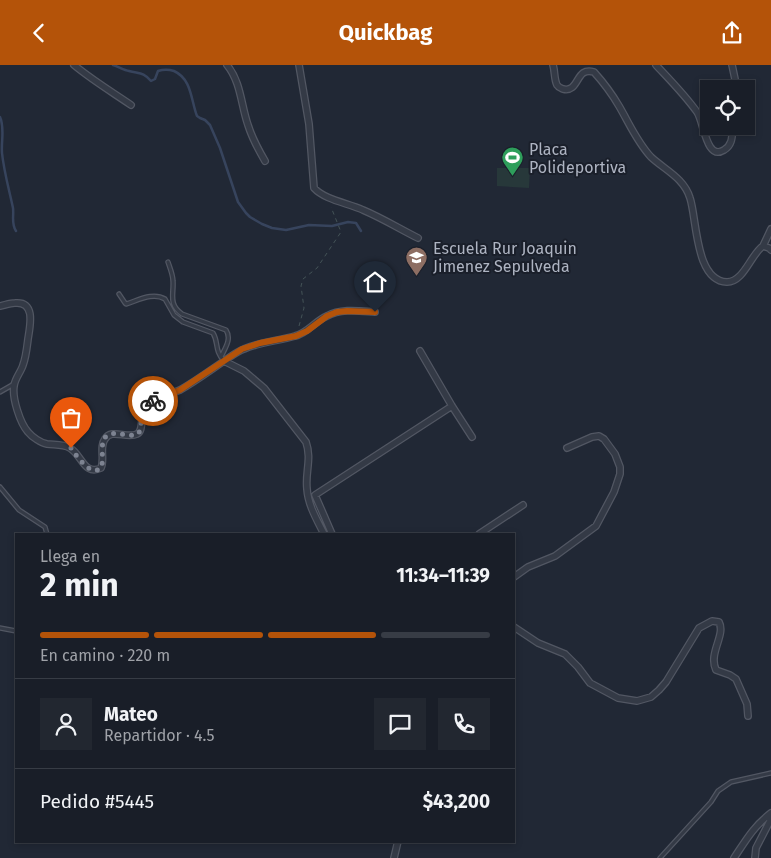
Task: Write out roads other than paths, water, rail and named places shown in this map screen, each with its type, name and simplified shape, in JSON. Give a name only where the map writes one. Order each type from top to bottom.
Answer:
[{"type":"street","points":[[74,65],[92,80],[131,105]]},
{"type":"street","points":[[227,65],[238,84],[247,125],[255,145],[265,161]]},
{"type":"street","points":[[299,65],[309,124],[314,188],[327,197],[363,210],[418,238]]},
{"type":"street","points":[[553,65],[556,83],[559,87],[569,90],[585,71],[594,72],[618,104],[633,132],[651,156],[682,183],[690,197],[701,256],[705,267],[712,277],[727,282],[734,280],[742,274],[758,249],[763,246],[771,229]]},
{"type":"street","points":[[656,65],[698,113],[700,119]]},
{"type":"street","points":[[732,65],[735,80]]},
{"type":"street","points":[[705,135],[709,147],[719,152],[726,150],[732,142],[732,135]]},
{"type":"street","points":[[763,246],[771,249]]},
{"type":"street","points":[[0,306],[21,303],[30,312],[31,321],[24,364],[14,384],[14,399],[21,420],[28,433],[42,442],[64,445],[71,448],[91,470],[101,468],[103,463],[102,445],[105,438],[113,434],[136,435],[139,433],[144,410],[153,400],[180,390],[222,359],[260,343],[296,336],[307,331],[327,316],[337,312],[375,312]]},
{"type":"street","points":[[420,351],[472,437]]},
{"type":"street","points":[[222,359],[244,371],[264,388],[306,442],[309,450],[306,483],[308,500],[324,533]]},
{"type":"street","points":[[308,500],[452,406]]},
{"type":"street","points":[[515,576],[528,567],[555,556],[596,526],[614,492],[620,474],[620,467],[615,454],[604,439],[599,436],[592,437],[567,448]]},
{"type":"street","points":[[315,495],[332,533]]},
{"type":"street","points":[[481,533],[523,505]]},
{"type":"street","points":[[515,628],[538,643],[565,654],[590,683],[618,698],[637,701],[652,697],[666,682],[699,628],[712,621],[719,622],[722,629],[713,665],[716,670],[736,679],[746,704],[748,716]]},
{"type":"street","points":[[734,858],[750,832],[771,813]]},
{"type":"street","points":[[755,858],[756,848],[771,819]]},
{"type":"street","points":[[394,858],[398,843]]},
{"type":"lane","points":[[168,262],[174,279],[173,303],[178,311],[228,331],[229,341],[222,359]]},
{"type":"lane","points":[[119,294],[125,303],[157,296],[166,299],[174,315],[183,321],[214,333],[216,336],[216,348],[222,359]]},
{"type":"lane","points":[[0,392],[14,384]]},
{"type":"lane","points":[[0,487],[18,511],[45,527],[47,533]]},
{"type":"lane","points":[[0,628],[15,631]]},
{"type":"lane","points":[[660,858],[711,802],[718,791],[731,782],[771,773]]},
{"type":"waterway","points":[[113,65],[143,75],[151,81],[155,79],[158,71],[164,70],[174,71],[184,79],[188,85],[197,116],[210,125],[220,148],[238,202],[250,217],[272,228],[286,230],[309,225],[332,226],[348,222],[356,223],[361,231]]},
{"type":"waterway","points":[[0,117],[3,160],[16,231]]},
{"type":"place","name":"Placa Polideportiva","points":[[513,177]]},
{"type":"place","name":"Escuela Rur Joaquin Jimenez Sepulveda","points":[[417,276]]}]
